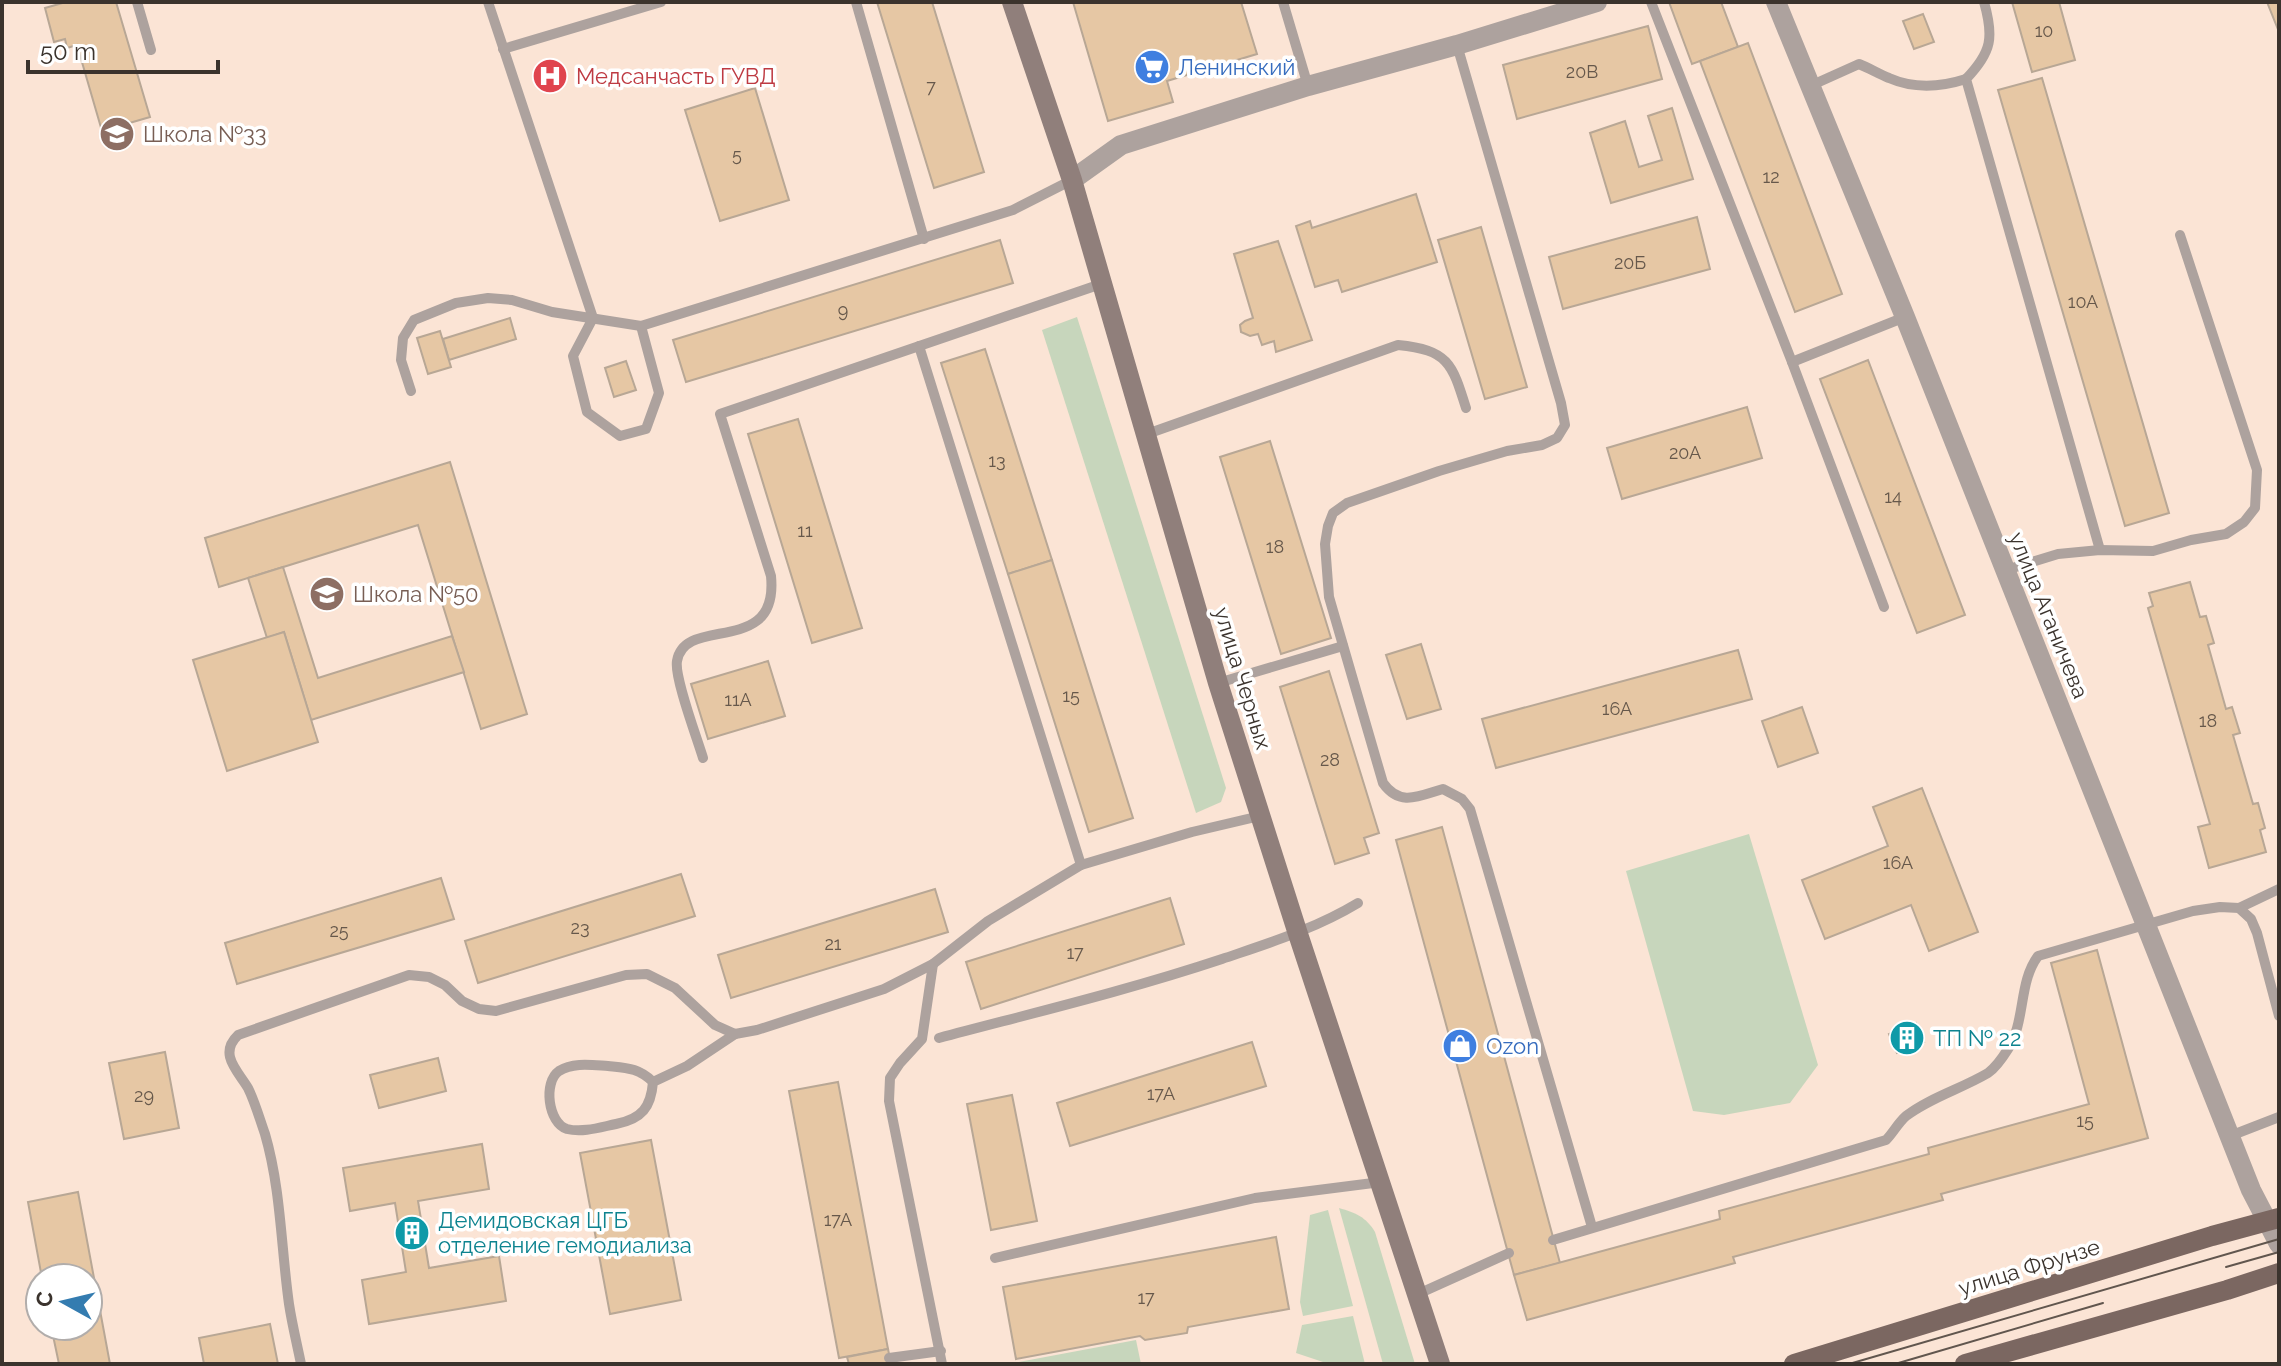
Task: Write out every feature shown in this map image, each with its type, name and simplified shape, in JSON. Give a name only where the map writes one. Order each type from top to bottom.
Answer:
[{"type":"main road","name":"улица Фрунзе","points":[[1794,1364],[2273,1219]]},
{"type":"main road","points":[[1965,1364],[2279,1273]]},
{"type":"street","name":"улица Черных","points":[[1012,2],[1072,180],[1218,683],[1440,1364]]},
{"type":"street","points":[[1072,180],[1121,145],[1308,86],[1597,2]]},
{"type":"street","name":"улица Аганичева","points":[[1776,2],[1905,317],[2230,1136],[2273,1219],[2279,1244]]},
{"type":"lane","points":[[137,2],[151,50]]},
{"type":"lane","points":[[488,2],[593,318],[573,356],[587,412],[620,436],[646,429],[659,393],[641,326]]},
{"type":"lane","points":[[503,49],[661,2]]},
{"type":"lane","points":[[856,2],[924,239]]},
{"type":"lane","points":[[1283,2],[1308,86]]},
{"type":"lane","points":[[1651,2],[1884,607]]},
{"type":"lane","points":[[1810,86],[1859,64],[1891,79],[1914,85],[1945,86],[1966,79],[1988,51],[1991,32],[1984,2]]},
{"type":"lane","points":[[1457,45],[1565,425],[1557,438],[1542,445],[1507,451],[1439,471],[1347,503],[1333,513],[1328,526],[1325,567],[1329,597],[1383,783],[1394,795],[1410,799],[1443,789],[1462,799],[1470,809],[1592,1227]]},
{"type":"lane","points":[[1966,79],[2100,550]]},
{"type":"lane","points":[[411,391],[401,360],[403,338],[414,320],[456,303],[488,298],[512,300],[552,312],[641,326],[1013,210],[1072,180]]},
{"type":"lane","points":[[2006,570],[2058,554],[2100,550],[2153,551],[2226,534],[2244,522],[2255,508],[2257,470],[2180,235]]},
{"type":"lane","points":[[703,758],[676,672],[679,654],[689,642],[754,623],[764,615],[773,592],[771,576],[720,414],[1101,284]]},
{"type":"lane","points":[[1792,362],[1905,317]]},
{"type":"lane","points":[[1147,434],[1398,345],[1439,353],[1448,363],[1466,408]]},
{"type":"lane","points":[[919,346],[1081,865]]},
{"type":"lane","points":[[1218,683],[1343,646]]},
{"type":"lane","points":[[653,1082],[687,1066],[735,1034],[757,1030],[884,989],[933,964],[988,921],[1081,865],[1192,832],[1260,816]]},
{"type":"lane","points":[[1553,1240],[1886,1140],[1904,1118],[1943,1093],[1990,1071],[2009,1048],[2020,1016],[2027,978],[2038,956],[2193,911],[2239,908],[2279,889]]},
{"type":"lane","points":[[939,1038],[1168,977],[1298,934],[1358,903]]},
{"type":"lane","points":[[2239,908],[2251,919],[2257,933],[2275,986],[2279,1016]]},
{"type":"lane","points":[[933,964],[922,1039],[890,1078],[889,1101],[942,1364]]},
{"type":"lane","points":[[301,1364],[289,1305],[278,1197],[265,1136],[249,1090],[231,1063],[229,1051],[238,1035],[409,975],[429,977],[445,985],[462,1001],[479,1009],[496,1011],[626,975],[647,974],[675,988],[715,1025],[735,1034]]},
{"type":"lane","points":[[586,1064],[642,1071],[653,1082],[651,1098],[633,1120],[588,1130],[562,1126],[549,1097],[550,1082],[556,1073],[567,1067],[586,1064]]},
{"type":"lane","points":[[2230,1136],[2279,1117]]},
{"type":"lane","points":[[995,1258],[1255,1198],[1381,1182]]},
{"type":"lane","points":[[1418,1294],[1509,1253]]},
{"type":"lane","points":[[889,1358],[941,1351]]},
{"type":"green space","points":[[1077,317],[1226,788],[1221,802],[1196,813],[1042,330]]},
{"type":"green space","points":[[1749,834],[1818,1065],[1790,1103],[1724,1115],[1693,1111],[1626,871]]},
{"type":"green space","points":[[1339,1208],[1360,1216],[1375,1232],[1415,1364],[1383,1364]]},
{"type":"green space","points":[[1328,1210],[1353,1306],[1303,1316],[1300,1302],[1310,1215]]},
{"type":"green space","points":[[1353,1316],[1365,1364],[1329,1364],[1296,1353],[1302,1325]]},
{"type":"green space","points":[[1136,1340],[1141,1364],[1008,1364]]},
{"type":"building","points":[[66,2],[116,2],[150,117],[102,131],[77,45],[67,48],[65,39],[54,42],[45,8]]},
{"type":"building","points":[[877,2],[932,2],[984,172],[934,188]]},
{"type":"building","name":"Ленинский","points":[[1073,2],[1241,2],[1257,54],[1167,81],[1173,102],[1108,121]]},
{"type":"building","points":[[1669,2],[1721,2],[1738,47],[1692,64]]},
{"type":"building","points":[[2012,2],[2059,2],[2075,60],[2032,72]]},
{"type":"building","points":[[2267,2],[2279,2],[2279,32]]},
{"type":"building","points":[[1923,14],[1934,42],[1914,49],[1903,21]]},
{"type":"building","points":[[1648,26],[1662,79],[1517,119],[1503,65]]},
{"type":"building","points":[[1748,43],[1842,294],[1795,312],[1700,61]]},
{"type":"building","points":[[2042,78],[2169,513],[2125,526],[1998,90]]},
{"type":"building","points":[[755,88],[789,200],[720,221],[685,110]]},
{"type":"building","points":[[1672,108],[1693,179],[1611,203],[1590,133],[1625,121],[1639,167],[1662,160],[1648,116]]},
{"type":"building","points":[[1416,194],[1437,262],[1342,292],[1338,280],[1315,287],[1296,226],[1310,221],[1312,228]]},
{"type":"building","points":[[1697,217],[1710,269],[1563,309],[1549,257]]},
{"type":"building","points":[[1481,227],[1527,387],[1485,399],[1438,240]]},
{"type":"building","points":[[1000,240],[1013,283],[686,382],[673,340]]},
{"type":"building","points":[[1278,241],[1312,340],[1276,352],[1274,341],[1262,345],[1258,334],[1250,336],[1241,332],[1240,325],[1253,318],[1234,254]]},
{"type":"building","points":[[510,318],[516,339],[449,360],[443,339]]},
{"type":"building","points":[[440,331],[451,367],[428,374],[417,338]]},
{"type":"building","points":[[985,349],[1052,560],[1008,574],[941,363]]},
{"type":"building","points":[[1868,360],[1965,615],[1917,633],[1820,379]]},
{"type":"building","points":[[626,361],[636,390],[614,397],[605,368]]},
{"type":"building","points":[[1747,407],[1762,458],[1622,499],[1607,448]]},
{"type":"building","points":[[798,419],[862,628],[812,643],[748,434]]},
{"type":"building","points":[[1270,441],[1331,638],[1281,654],[1220,457]]},
{"type":"building","points":[[450,462],[527,714],[481,729],[418,525],[219,587],[205,538]]},
{"type":"building","points":[[1052,560],[1133,818],[1089,832],[1008,574]]},
{"type":"building","points":[[283,567],[318,678],[452,636],[464,672],[311,720],[284,632],[267,638],[248,578]]},
{"type":"building","points":[[2190,582],[2200,617],[2206,616],[2214,643],[2208,645],[2226,709],[2232,707],[2240,733],[2233,735],[2253,804],[2258,803],[2265,828],[2260,830],[2266,852],[2209,868],[2198,827],[2210,824],[2148,608],[2153,606],[2149,593]]},
{"type":"building","points":[[284,632],[318,742],[227,771],[193,660]]},
{"type":"building","points":[[1421,644],[1441,709],[1407,719],[1386,655]]},
{"type":"building","points":[[1738,650],[1752,699],[1496,768],[1482,719]]},
{"type":"building","points":[[768,661],[785,716],[708,739],[691,684]]},
{"type":"building","points":[[1329,671],[1379,833],[1364,838],[1369,853],[1335,864],[1280,687]]},
{"type":"building","points":[[1802,707],[1818,753],[1778,767],[1762,721]]},
{"type":"building","points":[[1922,788],[1978,932],[1929,951],[1911,905],[1825,939],[1802,880],[1888,846],[1873,807]]},
{"type":"building","points":[[1442,827],[1560,1263],[1514,1275],[1396,840]]},
{"type":"building","points":[[681,874],[695,916],[478,983],[465,941]]},
{"type":"building","points":[[441,878],[454,919],[237,984],[225,943]]},
{"type":"building","points":[[935,889],[948,932],[731,998],[718,955]]},
{"type":"building","points":[[1170,898],[1184,944],[981,1009],[966,962]]},
{"type":"building","points":[[2097,950],[2148,1138],[1941,1194],[1943,1200],[1733,1257],[1735,1263],[1527,1320],[1514,1275],[1720,1219],[1719,1211],[1929,1154],[1928,1148],[2089,1104],[2051,963]]},
{"type":"building","name":"ТП № 22","points":[[1916,1023],[1924,1042],[1897,1053],[1889,1034]]},
{"type":"building","points":[[1252,1042],[1266,1086],[1070,1146],[1057,1103]]},
{"type":"building","points":[[165,1052],[179,1128],[124,1139],[109,1063]]},
{"type":"building","points":[[438,1058],[446,1091],[379,1108],[370,1075]]},
{"type":"building","points":[[838,1082],[888,1349],[839,1358],[789,1091]]},
{"type":"building","points":[[1012,1095],[1037,1221],[991,1230],[967,1104]]},
{"type":"building","points":[[651,1140],[681,1300],[610,1314],[580,1153]]},
{"type":"building","name":"Демидовская ЦГБ отделение гемодиализа","points":[[482,1144],[489,1189],[418,1201],[429,1268],[499,1256],[506,1301],[369,1324],[362,1280],[406,1272],[395,1203],[350,1211],[343,1168]]},
{"type":"building","points":[[78,1192],[91,1262],[39,1262],[28,1202]]},
{"type":"building","points":[[1276,1237],[1289,1309],[1188,1327],[1187,1333],[1145,1340],[1140,1336],[1016,1359],[1003,1287]]},
{"type":"building","points":[[270,1324],[278,1364],[204,1364],[199,1338]]},
{"type":"building","points":[[104,1332],[110,1364],[59,1364],[54,1342],[104,1342]]},
{"type":"building","points":[[888,1349],[891,1364],[849,1364],[847,1357]]},
{"type":"tram line","points":[[1849,1364],[2279,1239]]},
{"type":"tram line","points":[[2226,1267],[2279,1252]]},
{"type":"tram line","points":[[1895,1364],[2103,1303]]},
{"type":"place","name":"Ленинский","points":[[1152,67]]},
{"type":"place","name":"Медсанчасть ГУВД","points":[[550,76]]},
{"type":"place","name":"Школа №33","points":[[117,134]]},
{"type":"place","name":"Школа №50","points":[[327,594]]},
{"type":"place","name":"ТП № 22","points":[[1907,1038]]},
{"type":"place","name":"Ozon","points":[[1460,1046]]},
{"type":"place","name":"Демидовская ЦГБ отделение гемодиализа","points":[[412,1233]]}]
